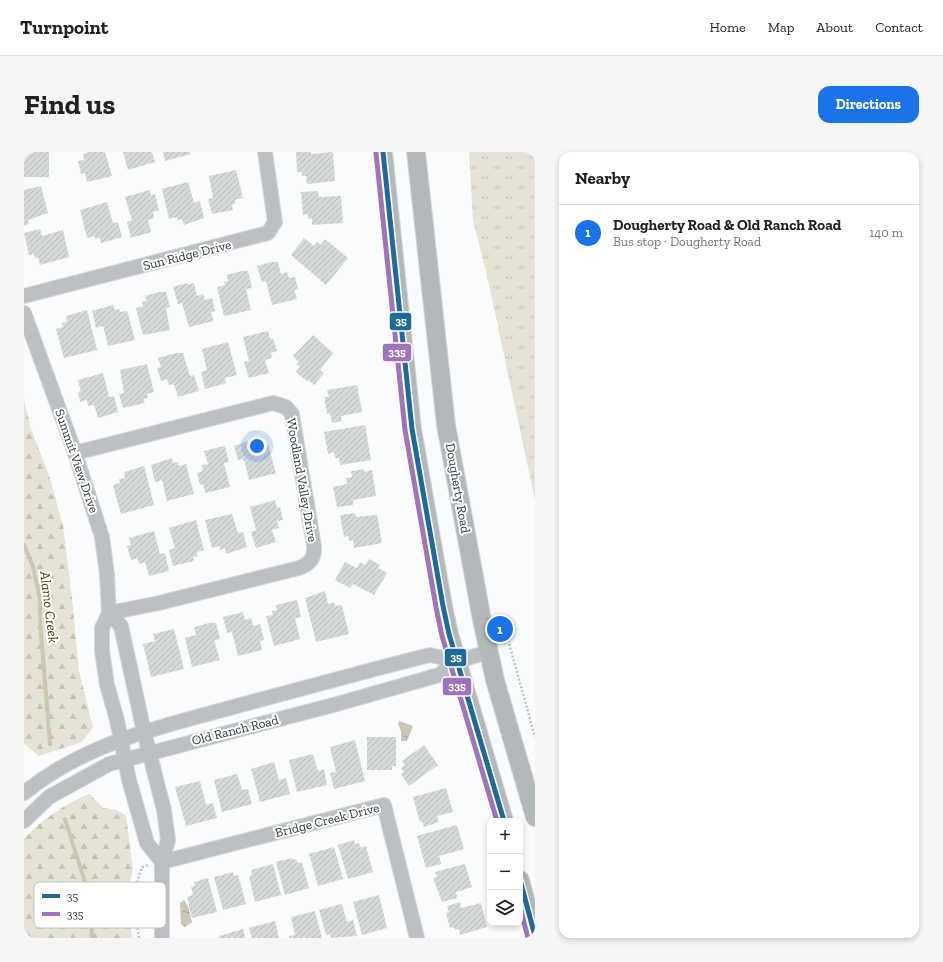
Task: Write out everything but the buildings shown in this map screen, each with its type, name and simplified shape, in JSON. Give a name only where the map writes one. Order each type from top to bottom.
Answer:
[{"type":"main road","points":[[383,152],[412,429],[446,622],[503,818]]},
{"type":"main road","name":"Dougherty Road","points":[[416,152],[446,425],[495,680],[535,817]]},
{"type":"main road","points":[[523,890],[535,936]]},
{"type":"street","name":"Sun Ridge Drive","points":[[24,296],[268,233],[275,222],[265,152]]},
{"type":"street","name":"Summit View Drive","points":[[24,313],[75,453],[102,537],[107,575],[109,613],[102,628],[102,651],[129,780],[147,843],[162,862]]},
{"type":"street","name":"Woodland Valley Drive","points":[[75,453],[273,403],[286,407],[292,414],[315,552],[312,560],[307,565],[299,568],[160,603],[109,613]]},
{"type":"street","points":[[109,613],[121,626],[144,732],[164,810],[168,840],[162,862],[162,882]]},
{"type":"street","name":"Old Ranch Road","points":[[24,821],[50,798],[109,764],[149,752],[267,723],[439,675],[457,661],[489,652]]},
{"type":"street","name":"Old Ranch Road","points":[[24,792],[41,779],[103,745],[120,739],[430,655],[457,661]]},
{"type":"street","name":"Bridge Creek Drive","points":[[162,862],[384,805],[417,938]]},
{"type":"path","points":[[502,618],[535,737]]},
{"type":"path","points":[[136,882],[142,867],[162,862]]},
{"type":"path","points":[[138,928],[139,938]]},
{"type":"green space","points":[[469,152],[535,152],[535,500],[486,271],[473,221]]},
{"type":"green space","points":[[24,399],[31,429],[49,475],[63,525],[79,671],[93,727],[82,742],[39,756],[24,744]]},
{"type":"green space","points":[[90,794],[103,808],[117,810],[126,816],[133,869],[130,882],[34,882],[34,928],[131,928],[132,938],[24,938],[24,839],[38,825],[55,812],[81,797]]},
{"type":"water","points":[[399,721],[413,726],[407,741],[401,741],[401,731],[398,724]]},
{"type":"water","points":[[184,900],[188,906],[192,922],[185,927],[181,924],[180,903]]},
{"type":"waterway","name":"Alamo Creek","points":[[24,545],[33,567],[40,599],[40,621],[50,744]]},
{"type":"waterway","name":"Alamo Creek","points":[[65,819],[85,882]]},
{"type":"waterway","name":"Alamo Creek","points":[[92,928],[92,938]]},
{"type":"transit line","name":"35","points":[[383,152],[412,429],[443,606],[449,634],[503,818]]},
{"type":"transit line","name":"335","points":[[376,153],[405,430],[436,607],[442,636],[496,818]]},
{"type":"transit line","name":"35","points":[[523,890],[535,936]]},
{"type":"transit line","name":"335","points":[[523,919],[528,938]]},
{"type":"place","name":"Dougherty Road & Old Ranch Road","points":[[500,629]]}]
